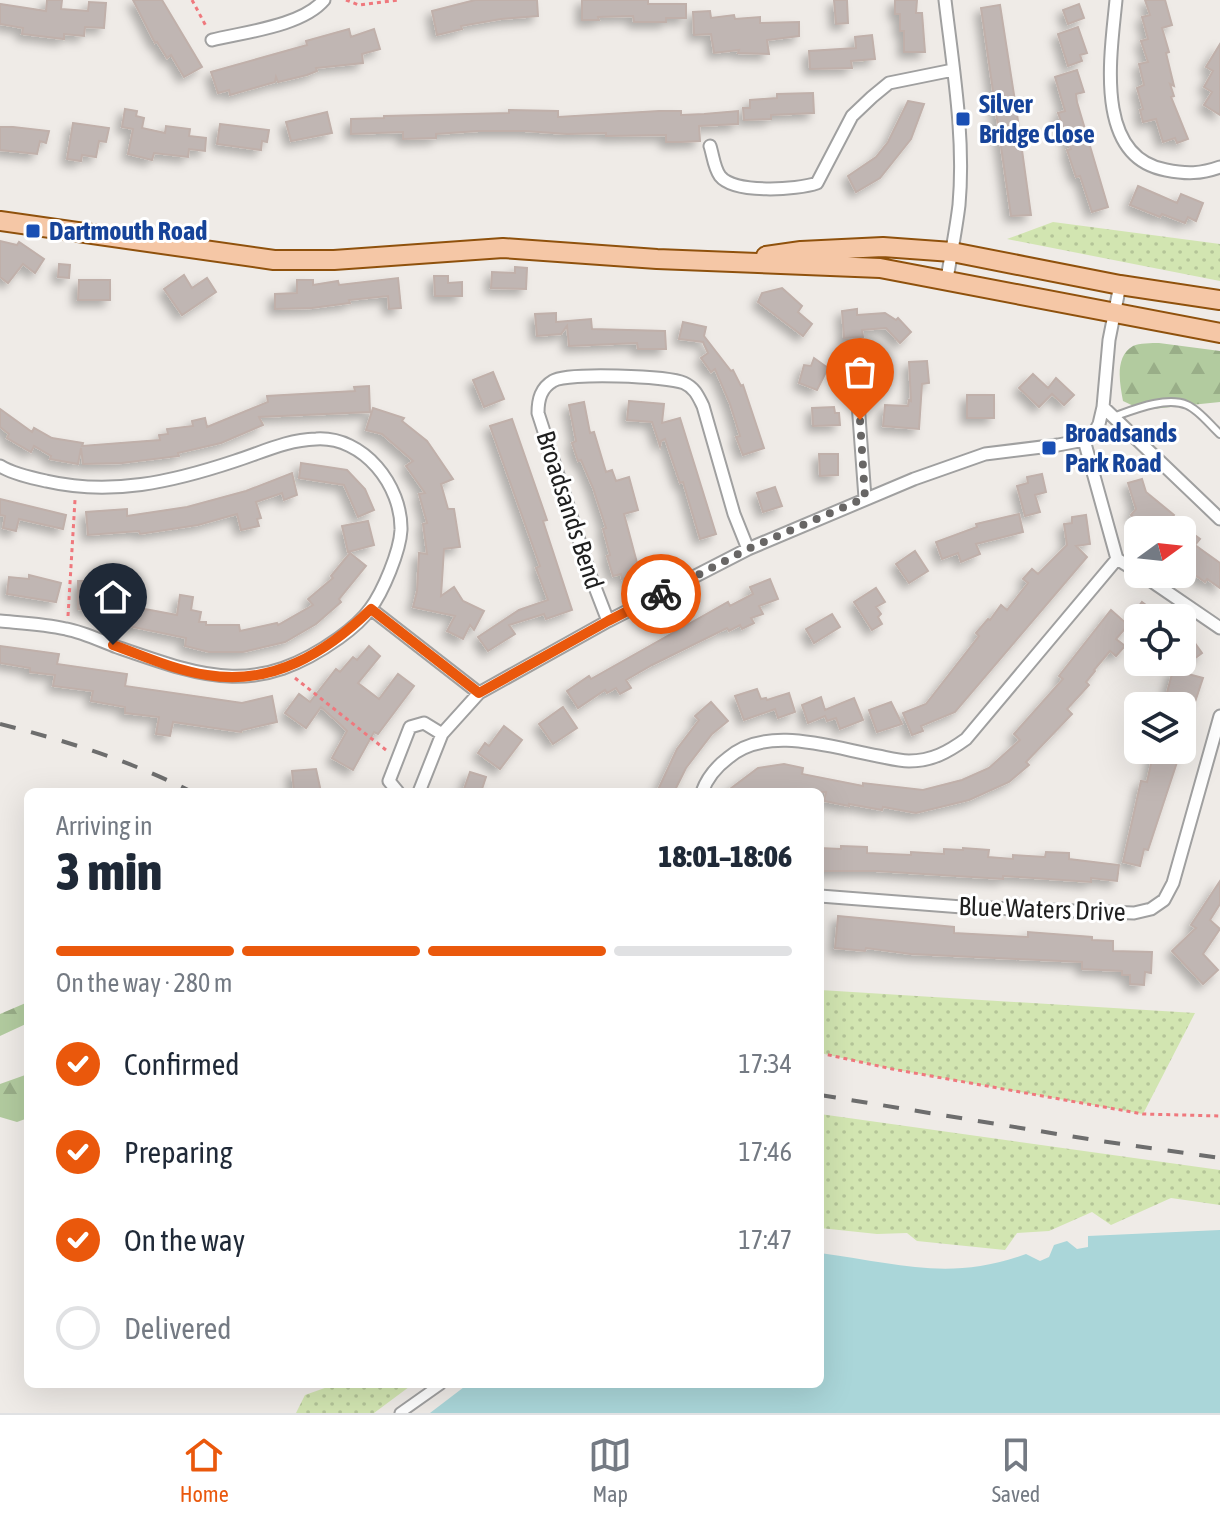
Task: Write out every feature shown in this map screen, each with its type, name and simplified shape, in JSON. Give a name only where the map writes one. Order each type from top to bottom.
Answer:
[{"type":"main road","points":[[0,221],[274,260],[334,260],[503,248],[719,262],[880,268],[1220,333]]},
{"type":"main road","points":[[719,262],[801,251],[883,247],[952,252],[1111,283],[1220,300]]},
{"type":"street","points":[[212,40],[302,16],[314,11],[324,0]]},
{"type":"street","points":[[945,0],[959,148],[959,204],[947,279]]},
{"type":"street","points":[[1116,0],[1110,77],[1119,137],[1150,167],[1194,175],[1220,167]]},
{"type":"street","points":[[710,146],[717,174],[726,183],[780,189],[805,187],[817,183],[852,116],[889,83],[953,70]]},
{"type":"street","points":[[421,788],[442,734],[479,693],[608,621],[748,549],[865,498],[985,454],[1084,440],[1093,435],[1103,407],[1109,340],[1115,313],[1111,283]]},
{"type":"street","points":[[855,362],[865,498]]},
{"type":"street","name":"Broadsands Bend","points":[[608,621],[538,413],[538,401],[552,382],[573,376],[666,379],[682,382],[695,390],[703,406],[734,514],[748,549]]},
{"type":"street","points":[[1103,407],[1220,519]]},
{"type":"street","points":[[0,466],[36,479],[76,488],[137,487],[186,477],[292,441],[319,438],[338,441],[364,456],[390,482],[399,503],[401,531],[398,547],[371,609],[345,634],[288,668],[249,676],[206,675],[172,667],[67,629],[0,621]]},
{"type":"street","points":[[1084,440],[1117,559],[1124,563]]},
{"type":"street","points":[[704,788],[716,768],[732,754],[757,742],[811,744],[909,761],[945,755],[966,739],[1117,559]]},
{"type":"street","points":[[1162,588],[1220,628]]},
{"type":"street","points":[[371,609],[479,693]]},
{"type":"street","name":"Blue Waters Drive","points":[[824,896],[1088,914],[1134,913],[1151,909],[1164,900],[1173,883],[1220,716]]},
{"type":"street","points":[[395,788],[389,781],[410,727],[424,723],[442,734]]},
{"type":"street","points":[[400,1413],[435,1388]]},
{"type":"lane","points":[[1113,417],[1140,408],[1178,402],[1189,405],[1220,434]]},
{"type":"path","points":[[192,0],[212,40]]},
{"type":"path","points":[[346,0],[359,5],[398,0]]},
{"type":"path","points":[[67,629],[76,488]]},
{"type":"path","points":[[288,668],[295,677],[397,758]]},
{"type":"path","points":[[824,1054],[1143,1114],[1220,1116]]},
{"type":"green space","points":[[1053,222],[1220,244],[1220,281],[1007,239]]},
{"type":"green space","points":[[1159,343],[1220,351],[1220,402],[1142,410],[1123,401],[1120,371],[1123,357],[1133,346]]},
{"type":"green space","points":[[824,990],[1195,1013],[1143,1114],[824,1054]]},
{"type":"green space","points":[[24,1004],[24,1025],[0,1036],[0,1014]]},
{"type":"green space","points":[[24,1075],[24,1119],[17,1122],[0,1117],[0,1084]]},
{"type":"green space","points":[[824,1115],[1220,1170],[1220,1205],[1171,1198],[1111,1225],[1092,1212],[1049,1231],[1017,1233],[1005,1250],[917,1241],[907,1233],[877,1234],[824,1228]]},
{"type":"green space","points":[[325,1388],[408,1388],[374,1413],[296,1413],[305,1395]]},
{"type":"water","points":[[1220,1230],[1220,1413],[430,1413],[463,1388],[824,1388],[824,1254],[947,1269],[972,1267],[1026,1254],[1040,1261],[1049,1257],[1054,1245],[1067,1241],[1077,1249],[1088,1247],[1088,1236]]},
{"type":"building","points":[[47,0],[62,0],[61,9],[88,11],[89,2],[106,3],[104,28],[85,27],[84,36],[64,34],[64,39],[22,34],[23,28],[0,24],[0,4],[46,11]]},
{"type":"building","points":[[133,0],[162,0],[202,67],[184,77],[171,55],[167,58],[155,43]]},
{"type":"building","points":[[475,0],[537,0],[538,16],[461,26],[462,29],[437,35],[432,11]]},
{"type":"building","points":[[582,0],[648,0],[648,4],[686,4],[686,18],[666,18],[666,22],[634,22],[633,16],[582,20]]},
{"type":"building","points":[[834,0],[847,0],[848,23],[836,24]]},
{"type":"building","points":[[895,0],[917,0],[916,13],[922,13],[925,52],[904,52],[904,31],[900,31],[900,14],[895,14]]},
{"type":"building","points":[[1145,0],[1165,0],[1172,25],[1162,28],[1174,86],[1170,84],[1174,96],[1171,97],[1188,139],[1177,143],[1175,138],[1163,142],[1156,119],[1143,122],[1140,110],[1143,109],[1137,88],[1144,85],[1139,64],[1148,62],[1141,41],[1148,39],[1142,17],[1150,15]]},
{"type":"building","points":[[1079,4],[1084,18],[1068,24],[1063,10]]},
{"type":"building","points":[[1000,5],[1031,215],[1011,216],[981,8]]},
{"type":"building","points":[[710,11],[711,18],[734,15],[735,19],[760,17],[760,23],[799,22],[799,36],[767,40],[769,54],[738,53],[739,50],[714,53],[711,34],[694,35],[693,12]]},
{"type":"building","points":[[1078,27],[1087,53],[1080,55],[1082,61],[1068,66],[1058,34]]},
{"type":"building","points":[[349,29],[351,37],[374,29],[380,49],[362,54],[363,63],[316,68],[317,71],[307,75],[278,82],[276,77],[275,82],[230,95],[229,90],[218,93],[211,72],[307,45],[306,41]]},
{"type":"building","points":[[872,35],[875,59],[851,61],[852,68],[810,69],[809,51],[856,48],[855,37]]},
{"type":"building","points":[[1220,44],[1220,115],[1204,105],[1212,92],[1204,87],[1213,71],[1206,67]]},
{"type":"building","points":[[1077,70],[1084,92],[1076,94],[1077,102],[1108,207],[1092,212],[1080,176],[1076,177],[1067,150],[1071,149],[1058,113],[1065,111],[1055,77]]},
{"type":"building","points":[[813,93],[814,113],[744,120],[743,108],[750,108],[750,100],[777,98],[777,94]]},
{"type":"building","points":[[908,101],[924,104],[911,139],[880,178],[856,192],[848,176],[876,157],[888,142]]},
{"type":"building","points":[[125,109],[137,111],[136,116],[144,118],[142,128],[165,133],[166,126],[190,129],[189,136],[206,138],[205,151],[189,149],[188,157],[154,153],[152,160],[128,154],[133,129],[122,127]]},
{"type":"building","points":[[509,110],[558,111],[558,117],[659,111],[681,111],[681,115],[738,111],[738,124],[699,126],[700,141],[681,142],[666,142],[666,135],[606,136],[606,133],[525,131],[478,131],[436,134],[436,138],[403,139],[403,132],[351,134],[351,119],[509,113]]},
{"type":"building","points":[[327,112],[332,133],[291,141],[286,122]]},
{"type":"building","points":[[73,123],[109,128],[106,142],[99,141],[96,157],[82,155],[81,161],[67,159]]},
{"type":"building","points":[[220,124],[269,130],[267,142],[262,141],[261,150],[217,144]]},
{"type":"building","points":[[0,127],[49,131],[46,143],[40,141],[37,154],[0,150]]},
{"type":"building","points":[[1138,186],[1177,203],[1181,194],[1203,203],[1196,221],[1188,217],[1185,223],[1162,214],[1160,217],[1130,205]]},
{"type":"building","points":[[0,241],[17,245],[19,242],[44,259],[35,273],[23,264],[8,283],[0,277]]},
{"type":"building","points":[[59,264],[70,265],[69,278],[58,277]]},
{"type":"building","points":[[515,267],[527,268],[526,289],[491,288],[492,272],[515,273]]},
{"type":"building","points":[[184,275],[192,288],[207,278],[216,292],[182,315],[164,289]]},
{"type":"building","points":[[434,276],[448,276],[448,283],[462,282],[462,296],[435,296]]},
{"type":"building","points":[[398,278],[401,308],[389,309],[388,296],[312,308],[275,309],[275,294],[297,293],[297,280],[313,280],[313,285],[338,281],[339,285]]},
{"type":"building","points":[[79,280],[110,280],[110,300],[78,300]]},
{"type":"building","points":[[782,288],[802,306],[798,312],[812,324],[803,336],[758,302],[762,293]]},
{"type":"building","points":[[857,309],[857,315],[885,313],[896,320],[898,318],[911,332],[900,343],[886,328],[862,330],[863,337],[844,338],[842,311]]},
{"type":"building","points":[[556,313],[556,322],[591,319],[592,329],[665,331],[666,349],[638,349],[637,343],[569,346],[567,326],[561,334],[537,336],[535,314]]},
{"type":"building","points":[[683,322],[706,327],[704,336],[743,385],[764,448],[743,455],[730,404],[715,369],[711,372],[701,358],[708,353],[703,342],[679,339]]},
{"type":"building","points":[[814,358],[828,368],[817,390],[799,383],[804,365],[811,366]]},
{"type":"building","points":[[927,361],[929,383],[922,384],[919,429],[883,426],[885,405],[908,406],[911,401],[909,362]]},
{"type":"building","points":[[493,372],[504,399],[484,407],[473,380]]},
{"type":"building","points":[[1033,374],[1048,388],[1056,378],[1074,395],[1064,405],[1052,394],[1039,407],[1019,388]]},
{"type":"building","points":[[369,386],[370,412],[259,417],[263,425],[221,443],[178,453],[179,456],[122,463],[83,464],[81,448],[78,464],[50,459],[51,456],[34,446],[31,452],[7,438],[9,434],[0,427],[0,409],[32,432],[34,428],[52,438],[83,443],[82,446],[160,440],[159,435],[168,434],[167,429],[193,426],[192,421],[205,418],[207,427],[268,402],[267,396],[355,391],[354,387]]},
{"type":"building","points":[[967,395],[994,395],[994,418],[967,418]]},
{"type":"building","points":[[629,401],[664,404],[662,423],[680,418],[716,534],[700,539],[683,482],[680,483],[665,439],[660,446],[652,422],[627,420]]},
{"type":"building","points":[[584,402],[590,433],[594,432],[606,472],[612,470],[616,481],[629,477],[638,510],[624,514],[640,574],[622,579],[621,574],[613,576],[603,529],[606,528],[593,488],[572,443],[576,441],[569,405]]},
{"type":"building","points":[[834,407],[835,413],[839,413],[840,425],[813,426],[812,408]]},
{"type":"building","points":[[373,408],[404,418],[402,421],[427,441],[453,479],[441,484],[448,509],[454,509],[460,547],[444,549],[441,596],[454,587],[463,601],[484,611],[474,630],[470,625],[463,639],[447,631],[455,616],[413,607],[419,553],[427,554],[423,524],[427,523],[419,494],[425,493],[406,466],[413,461],[382,434],[366,430]]},
{"type":"building","points":[[512,419],[547,520],[543,521],[572,610],[546,619],[544,614],[509,625],[515,634],[488,651],[478,637],[519,610],[548,600],[536,568],[540,566],[490,426]]},
{"type":"building","points":[[819,454],[838,454],[838,475],[820,476]]},
{"type":"building","points":[[301,463],[347,470],[365,489],[374,510],[358,517],[344,485],[299,478]]},
{"type":"building","points":[[292,473],[297,495],[284,500],[282,493],[256,502],[261,518],[257,519],[259,526],[241,530],[237,514],[198,525],[140,534],[139,531],[88,535],[86,512],[127,509],[127,516],[187,507],[246,491]]},
{"type":"building","points":[[1042,474],[1046,492],[1035,495],[1040,512],[1025,516],[1017,486],[1028,483],[1027,477]]},
{"type":"building","points":[[1142,479],[1146,492],[1173,516],[1132,516],[1136,509],[1128,483]]},
{"type":"building","points":[[775,487],[782,506],[763,512],[757,493]]},
{"type":"building","points":[[0,499],[66,515],[63,529],[19,519],[16,531],[3,528],[5,516],[0,515]]},
{"type":"building","points":[[1019,514],[1023,532],[976,544],[980,554],[961,562],[958,553],[942,559],[936,542],[977,527],[976,524]]},
{"type":"building","points":[[1086,515],[1090,544],[1076,546],[1087,557],[955,712],[921,726],[923,731],[912,735],[903,713],[926,704],[979,636],[976,633],[1001,605],[1007,610],[1028,583],[1023,579],[1032,569],[1038,574],[1067,545],[1064,524],[1072,523],[1072,517]]},
{"type":"building","points":[[368,521],[374,545],[348,552],[342,526]]},
{"type":"building","points":[[1196,546],[1220,563],[1220,588],[1207,579],[1205,582],[1196,576]]},
{"type":"building","points":[[915,551],[928,571],[909,583],[896,564]]},
{"type":"building","points":[[350,553],[366,566],[339,599],[341,602],[316,624],[285,642],[243,652],[209,652],[185,646],[186,638],[104,621],[106,610],[78,609],[78,581],[106,581],[139,589],[134,607],[177,615],[180,595],[193,597],[191,610],[201,612],[199,622],[206,622],[206,625],[239,625],[240,631],[278,625],[313,605],[308,599],[333,578],[331,576]]},
{"type":"building","points":[[29,575],[61,583],[56,602],[7,594],[9,577],[29,579]]},
{"type":"building","points":[[770,579],[778,599],[759,606],[763,614],[751,618],[754,623],[742,629],[740,625],[729,631],[727,628],[652,665],[626,680],[631,688],[620,694],[616,688],[607,693],[605,690],[578,708],[567,691],[589,676],[591,679],[728,602],[730,606],[753,594],[750,587]]},
{"type":"building","points":[[876,588],[885,602],[876,607],[882,624],[872,630],[854,602]]},
{"type":"building","points":[[1111,610],[1124,621],[1124,630],[1116,639],[1124,647],[1116,656],[1110,651],[1094,670],[1086,682],[1089,685],[1067,709],[1072,714],[1026,762],[1029,765],[1009,782],[969,800],[916,813],[824,801],[824,788],[731,788],[758,768],[784,764],[803,768],[802,774],[863,786],[863,783],[923,790],[962,780],[989,768],[1020,740],[1014,734],[1063,679],[1059,676]]},
{"type":"building","points":[[832,614],[840,627],[814,643],[806,629]]},
{"type":"building","points":[[0,646],[59,654],[57,664],[127,674],[125,686],[242,703],[272,696],[277,722],[241,732],[173,722],[170,736],[156,734],[159,717],[125,713],[125,707],[91,701],[93,691],[53,686],[55,675],[0,663]]},
{"type":"building","points":[[369,646],[380,656],[358,683],[379,699],[398,674],[414,686],[378,734],[374,732],[353,770],[332,758],[347,731],[321,707],[306,728],[285,713],[299,694],[310,702],[336,669],[340,672],[353,657],[357,660]]},
{"type":"building","points":[[1171,676],[1203,678],[1196,699],[1196,692],[1167,692]]},
{"type":"building","points":[[757,689],[761,699],[767,700],[789,693],[795,712],[778,718],[775,709],[744,720],[735,696]]},
{"type":"building","points":[[821,697],[825,710],[854,698],[863,720],[840,729],[836,718],[827,721],[825,716],[808,723],[802,705]]},
{"type":"building","points":[[711,702],[728,721],[712,734],[686,768],[676,788],[659,788],[677,749],[699,720],[695,716]]},
{"type":"building","points":[[891,702],[902,724],[877,732],[869,710]]},
{"type":"building","points":[[563,707],[577,728],[553,744],[539,724]]},
{"type":"building","points":[[504,726],[522,740],[500,769],[478,753],[485,743],[489,746]]},
{"type":"building","points":[[1151,764],[1176,764],[1140,866],[1123,862],[1141,781],[1147,782]]},
{"type":"building","points":[[316,769],[320,788],[294,788],[292,771]]},
{"type":"building","points":[[470,772],[486,777],[482,788],[464,788]]},
{"type":"building","points":[[841,846],[867,847],[867,853],[911,855],[911,852],[944,854],[944,849],[963,848],[989,850],[988,857],[1013,859],[1013,855],[1045,857],[1046,852],[1069,853],[1069,859],[1119,865],[1117,881],[1091,878],[1091,882],[824,871],[824,848],[841,849]]},
{"type":"building","points":[[1220,881],[1220,904],[1210,920],[1220,929],[1203,954],[1218,970],[1203,984],[1172,951],[1196,928],[1191,925]]},
{"type":"building","points":[[838,916],[954,927],[954,933],[1028,937],[1028,932],[1092,937],[1092,940],[1113,941],[1113,951],[1152,952],[1151,973],[1145,972],[1144,985],[1130,984],[1130,975],[1122,975],[1122,971],[1082,969],[1082,962],[835,948]]},
{"type":"railway","points":[[0,724],[98,753],[183,788]]},
{"type":"railway","points":[[824,1096],[1220,1158]]},
{"type":"way so far","points":[[661,594],[748,549],[865,498],[860,420]]},
{"type":"place","name":"Silver Bridge Close","points":[[963,119]]},
{"type":"place","name":"Dartmouth Road","points":[[33,231]]},
{"type":"place","name":"Broadsands Park Road","points":[[1049,448]]},
{"type":"route","points":[[113,645],[172,667],[206,675],[249,676],[288,668],[321,651],[345,634],[371,609],[479,693],[661,594]]}]
